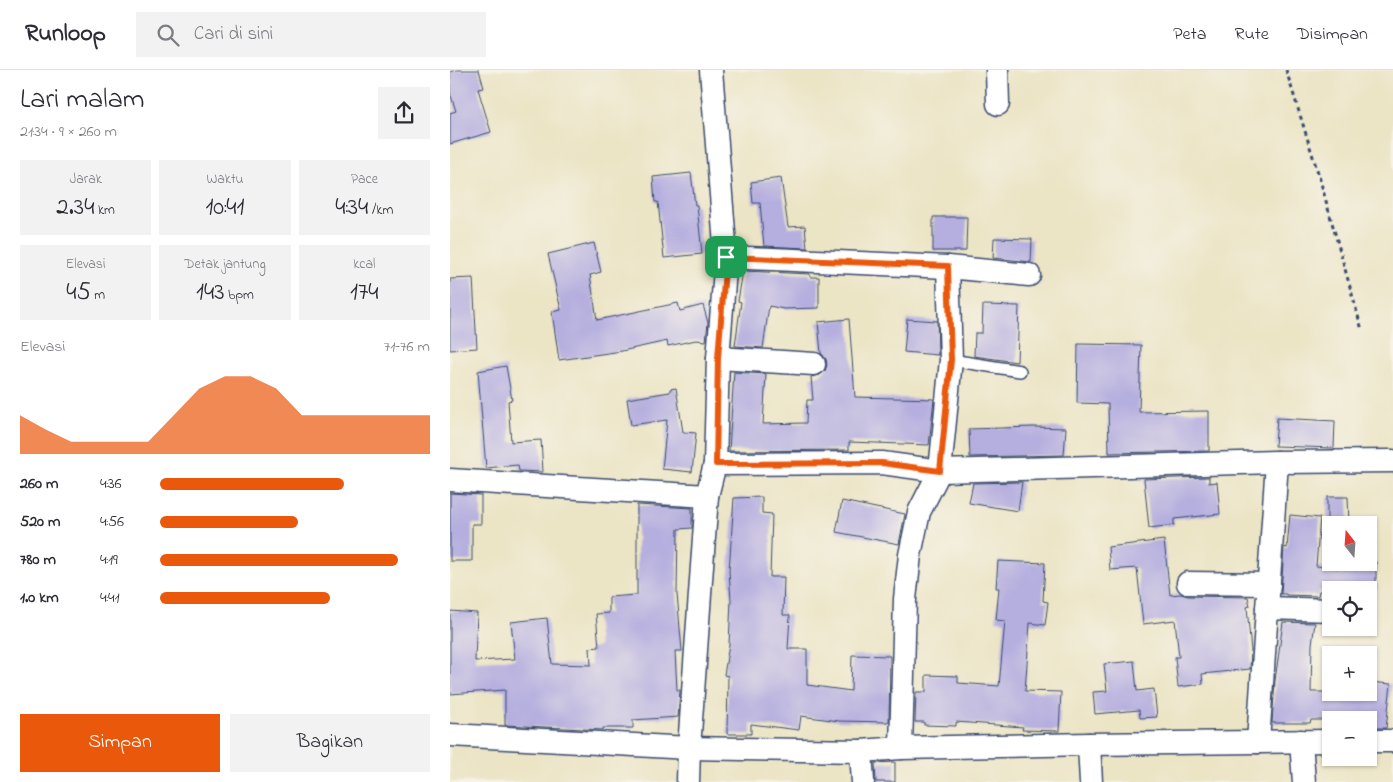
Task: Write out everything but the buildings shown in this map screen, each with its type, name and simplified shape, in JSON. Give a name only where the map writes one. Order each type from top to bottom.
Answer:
[{"type":"street","points":[[688,782],[688,748],[707,496],[716,464],[718,358],[726,257],[711,70]]},
{"type":"street","points":[[998,70],[998,104]]},
{"type":"street","points":[[726,257],[948,266],[1029,275]]},
{"type":"street","points":[[901,748],[905,599],[910,555],[919,512],[940,471],[951,360],[948,266]]},
{"type":"street","points":[[718,358],[814,364]]},
{"type":"street","points":[[716,464],[882,463],[940,471],[1277,462],[1393,461]]},
{"type":"street","points":[[1258,742],[1277,462]]},
{"type":"street","points":[[450,480],[707,496]]},
{"type":"street","points":[[1188,583],[1268,584]]},
{"type":"street","points":[[1267,608],[1322,610]]},
{"type":"street","points":[[450,735],[688,748],[861,751],[901,748],[1322,741]]},
{"type":"street","points":[[1301,741],[1304,782]]},
{"type":"street","points":[[1377,741],[1393,741]]},
{"type":"street","points":[[1089,744],[1091,782]]},
{"type":"street","points":[[861,751],[863,782]]},
{"type":"lane","points":[[951,360],[1020,371]]},
{"type":"path","points":[[1286,70],[1319,176],[1362,330]]},
{"type":"route","points":[[726,257],[948,266],[951,360],[940,471],[882,463],[716,464],[718,358],[726,257]]}]
